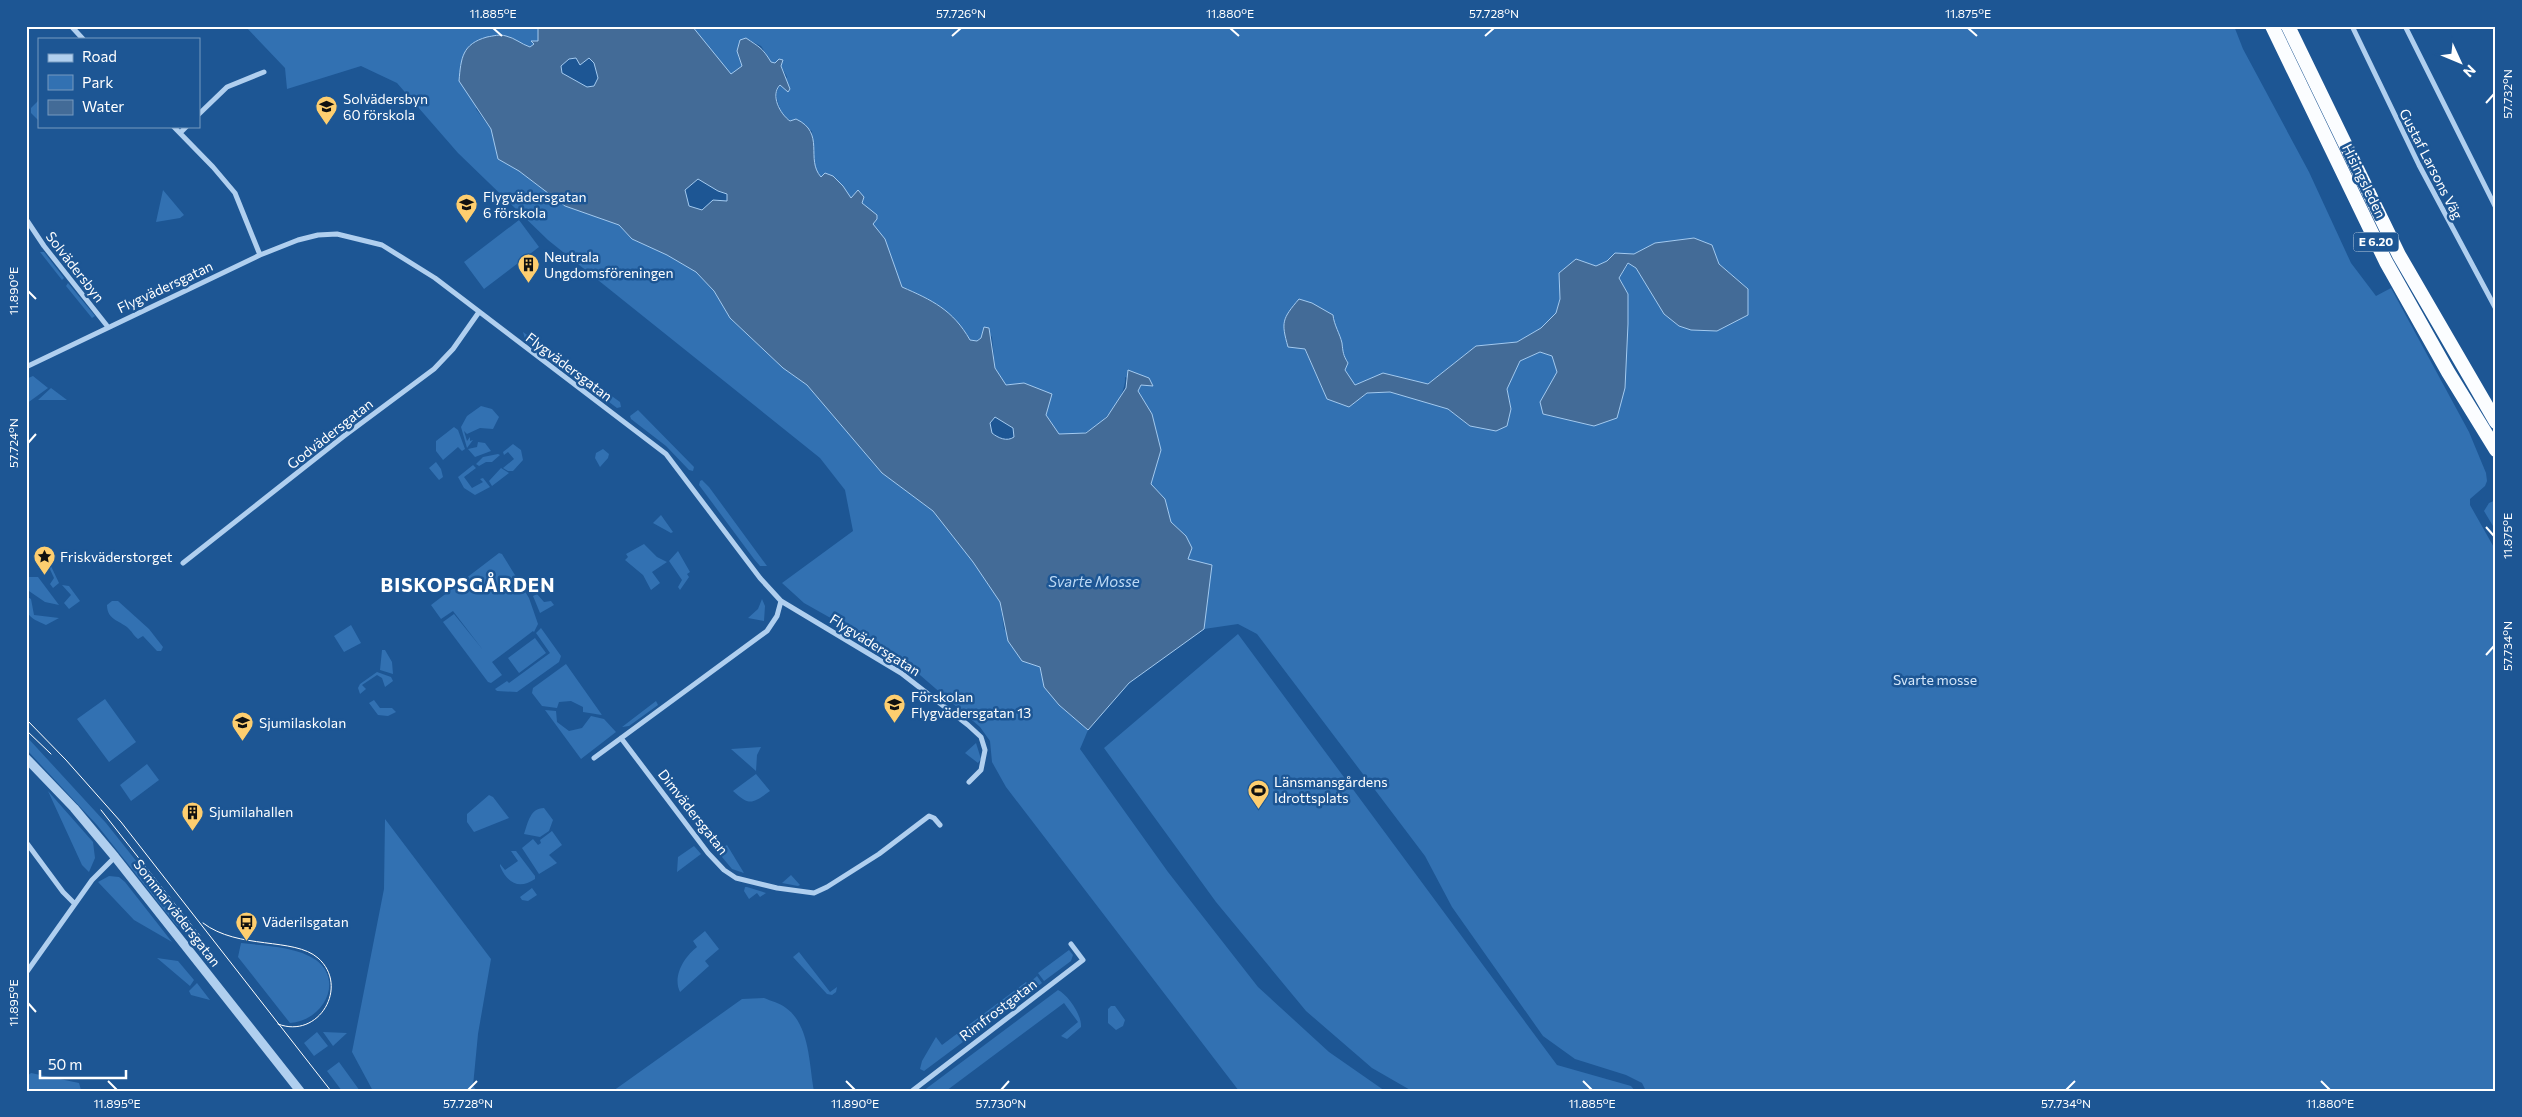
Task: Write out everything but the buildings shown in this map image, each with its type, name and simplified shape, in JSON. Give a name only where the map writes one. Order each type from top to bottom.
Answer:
[{"type":"highway","name":"Hisingsleden","points":[[2272,26],[2351,195],[2386,262],[2448,372],[2496,450]]},
{"type":"highway","name":"Hisingsleden","points":[[2288,26],[2399,255],[2446,340],[2496,422]]},
{"type":"street","points":[[72,26],[83,38]]},
{"type":"street","name":"Gustaf Larsons Väg","points":[[2352,26],[2437,202],[2496,309]]},
{"type":"street","points":[[2405,26],[2496,208]]},
{"type":"street","points":[[200,113],[226,87],[264,72]]},
{"type":"street","points":[[175,128],[235,193],[260,255]]},
{"type":"street","points":[[180,133],[185,128]]},
{"type":"street","name":"Solvädersbyn","points":[[26,219],[44,246],[108,327]]},
{"type":"street","name":"Flygvädersgatan","points":[[26,368],[260,255],[298,240],[318,235],[337,234],[373,241],[395,251],[417,266],[666,454],[760,578],[781,601],[902,673],[968,725],[980,737],[986,750],[980,770],[969,782]]},
{"type":"street","name":"Godvädersgatan","points":[[183,563],[344,436],[428,374],[453,349],[479,312]]},
{"type":"street","points":[[594,758],[767,631],[777,616],[781,601]]},
{"type":"street","name":"Dimvädersgatan","points":[[621,738],[708,853],[729,874],[736,878],[777,888],[814,893],[879,854],[930,816],[940,825]]},
{"type":"street","name":"Sommarvädersgatan","points":[[26,758],[74,808],[115,857],[300,1091]]},
{"type":"street","points":[[26,842],[63,892],[75,904]]},
{"type":"street","points":[[26,973],[92,880],[115,857]]},
{"type":"street","name":"Rimfrostgatan","points":[[912,1091],[1083,960],[1071,944]]},
{"type":"green space","points":[[245,26],[538,26],[538,41],[532,41],[534,44],[530,47],[503,35],[495,35],[476,109],[491,129],[498,159],[519,171],[565,206],[619,225],[632,239],[667,255],[696,272],[714,291],[730,318],[783,368],[807,385],[882,473],[933,511],[973,562],[1000,602],[1004,629],[1040,667],[1044,687],[1059,705],[1088,730],[1080,749],[1168,872],[1258,987],[1329,1052],[1385,1091],[1239,1091],[1006,787],[992,762],[990,741],[980,727],[898,656],[804,603],[782,583],[853,531],[845,490],[820,458],[548,240],[458,153],[397,83],[361,66],[287,89],[285,68]]},
{"type":"green space","name":"Svarte mosse","points":[[692,26],[2234,26],[2243,49],[2309,172],[2351,263],[2376,296],[2391,288],[2469,432],[2486,473],[2487,481],[2485,486],[2470,499],[2470,505],[2496,551],[2496,1091],[1646,1091],[1642,1083],[1626,1075],[1575,1059],[1543,1036],[1452,907],[1425,856],[1257,634],[1238,624],[1204,629],[1212,565],[1188,559],[1186,536],[1171,522],[1165,499],[1151,484],[1161,450],[1152,414],[1138,391],[1141,385],[1145,385],[1125,377],[1125,384],[1118,400],[1113,409],[1100,423],[1083,433],[1059,434],[1024,383],[1006,385],[995,368],[992,337],[984,327],[981,338],[977,341],[970,340],[957,321],[941,307],[923,296],[902,287],[885,240],[846,194],[843,186],[821,177],[815,170],[812,131],[782,116],[777,99],[777,92],[787,77],[781,66],[783,60],[779,59],[775,63],[771,62],[761,46],[749,40],[738,56],[742,66],[731,75]],"holes":[[[1693,238],[1712,245],[1719,264],[1748,289],[1651,292],[1636,268],[1629,263],[1619,278],[1628,294],[1625,364],[1594,426],[1543,414],[1557,372],[1553,356],[1540,352],[1520,361],[1507,389],[1511,409],[1470,426],[1448,409],[1390,392],[1367,393],[1349,407],[1327,399],[1304,348],[1332,315],[1341,340],[1344,356],[1348,363],[1345,370],[1355,385],[1383,373],[1428,384],[1476,346],[1517,342],[1541,328],[1556,313],[1560,299],[1559,273],[1576,259],[1596,266],[1607,261],[1615,253],[1634,254],[1655,243]]]},
{"type":"green space","points":[[38,101],[38,120],[31,113],[31,108]]},
{"type":"green space","points":[[163,190],[184,215],[180,218],[156,222]]},
{"type":"green space","points":[[519,220],[539,247],[484,289],[464,262]]},
{"type":"green space","points":[[40,252],[44,252],[64,278],[62,280]]},
{"type":"green space","points":[[68,283],[95,316],[92,318],[66,286]]},
{"type":"green space","points":[[523,332],[620,402],[621,407],[617,408],[525,339]]},
{"type":"green space","points":[[33,376],[48,388],[26,404],[26,379]]},
{"type":"green space","points":[[51,388],[67,400],[38,400]]},
{"type":"green space","points":[[481,406],[492,409],[499,417],[493,429],[480,428],[467,434],[464,431],[467,441],[470,437],[470,441],[473,440],[467,448],[461,427],[467,416]]},
{"type":"green space","points":[[638,410],[694,467],[693,471],[689,470],[666,446],[631,419],[630,416]]},
{"type":"green space","points":[[454,427],[458,430],[465,449],[462,451],[458,447],[443,460],[436,451],[436,441]]},
{"type":"green space","points":[[478,442],[485,443],[491,451],[475,457],[468,449],[477,447]]},
{"type":"green space","points":[[513,444],[521,450],[523,460],[513,471],[508,471],[503,468],[514,459],[508,452],[504,455],[503,452]]},
{"type":"green space","points":[[603,449],[609,454],[600,467],[595,458],[596,453]]},
{"type":"green space","points":[[500,455],[492,462],[486,462],[479,466],[476,464],[483,457]]},
{"type":"green space","points":[[436,462],[441,469],[443,477],[439,480],[429,468]]},
{"type":"green space","points":[[473,465],[476,468],[464,477],[472,488],[483,482],[480,479],[483,478],[490,487],[475,495],[464,488],[458,477]]},
{"type":"green space","points":[[501,468],[509,473],[492,486],[489,481]]},
{"type":"green space","points":[[702,480],[767,566],[760,566],[754,559],[699,485]]},
{"type":"green space","points":[[2496,500],[2496,531],[2484,511],[2489,503]]},
{"type":"green space","points":[[661,515],[673,532],[671,533],[653,523]]},
{"type":"green space","points":[[644,544],[657,557],[667,562],[652,572],[660,583],[651,590],[643,575],[625,560],[628,557],[626,554]]},
{"type":"green space","points":[[678,551],[690,572],[687,574],[689,577],[680,590],[678,587],[682,580],[669,561]]},
{"type":"green space","points":[[499,553],[502,554],[529,598],[538,624],[534,632],[492,662],[502,675],[491,683],[488,682],[443,622],[454,614],[483,650],[453,611],[441,619],[431,605]]},
{"type":"green space","points":[[48,560],[59,583],[53,588],[50,584],[54,578],[48,565],[43,563]]},
{"type":"green space","points":[[26,577],[38,577],[59,605],[45,602],[26,589]]},
{"type":"green space","points":[[62,585],[69,586],[80,601],[69,609],[64,603],[71,595]]},
{"type":"green space","points":[[537,594],[544,602],[551,601],[554,605],[540,613],[533,596]]},
{"type":"green space","points":[[26,596],[31,599],[34,615],[59,618],[46,625],[32,618],[28,612]]},
{"type":"green space","points":[[762,599],[765,606],[764,621],[748,618],[758,609]]},
{"type":"green space","points":[[112,601],[118,601],[149,629],[163,647],[161,651],[157,651],[143,636],[138,639],[126,626],[112,618],[107,605]]},
{"type":"green space","points":[[351,625],[361,643],[344,652],[334,636]]},
{"type":"green space","points":[[541,628],[561,656],[559,662],[517,692],[497,691],[495,689],[507,681],[509,683],[550,653],[536,633]]},
{"type":"green space","name":"Länsmansgårdens Idrottsplats","points":[[1238,634],[1557,1065],[1631,1086],[1635,1091],[1412,1091],[1372,1068],[1306,1011],[1216,902],[1104,748]]},
{"type":"green space","points":[[535,638],[546,653],[519,673],[508,658]]},
{"type":"green space","points":[[382,650],[385,650],[392,662],[393,674],[380,670]]},
{"type":"green space","points":[[566,664],[602,715],[583,712],[583,707],[571,701],[559,702],[557,708],[542,706],[532,693],[533,688]]},
{"type":"green space","points":[[377,672],[391,677],[393,681],[385,687],[382,678],[377,675],[362,685],[366,689],[360,694],[358,688],[360,684]]},
{"type":"green space","points":[[105,699],[136,742],[109,762],[77,719]]},
{"type":"green space","points":[[374,700],[380,708],[392,708],[396,712],[388,716],[378,715],[369,703]]},
{"type":"green space","points":[[656,701],[658,705],[629,726],[622,727]]},
{"type":"green space","points":[[545,710],[556,711],[557,722],[569,731],[582,728],[591,716],[604,719],[616,732],[581,759]]},
{"type":"green space","points":[[26,736],[106,823],[191,930],[177,926],[97,825],[26,749]]},
{"type":"green space","points":[[976,743],[981,759],[978,763],[965,753]]},
{"type":"green space","points":[[761,747],[757,755],[756,771],[731,749]]},
{"type":"green space","points":[[147,764],[159,780],[131,801],[120,785]]},
{"type":"green space","points":[[756,774],[770,791],[751,802],[733,791]]},
{"type":"green space","points":[[48,791],[93,842],[95,858],[89,872],[82,865]]},
{"type":"green space","points":[[489,795],[493,797],[509,818],[474,832],[467,822],[467,814]]},
{"type":"green space","points":[[544,808],[553,820],[549,831],[540,837],[524,834],[533,813]]},
{"type":"green space","points":[[385,819],[491,959],[478,1034],[473,1086],[477,1091],[373,1091],[352,1052],[384,889]]},
{"type":"green space","points":[[552,831],[562,845],[549,855],[557,863],[539,874],[522,848],[533,839],[538,845],[541,843],[540,840]]},
{"type":"green space","points":[[727,845],[744,873],[732,869],[717,851]]},
{"type":"green space","points":[[694,846],[701,854],[677,872],[678,857]]},
{"type":"green space","points":[[511,851],[516,851],[535,876],[535,879],[519,884],[506,877],[500,864],[505,870],[518,861]]},
{"type":"green space","points":[[791,875],[800,885],[782,883]]},
{"type":"green space","points":[[109,876],[119,877],[125,882],[172,942],[134,920],[98,882]]},
{"type":"green space","points":[[745,887],[766,893],[760,897],[757,893],[749,899],[744,891]]},
{"type":"green space","points":[[532,888],[537,895],[528,901],[522,900],[520,897]]},
{"type":"green space","points":[[705,931],[719,949],[705,961],[709,966],[680,992],[678,979],[681,967],[697,947],[693,941]]},
{"type":"green space","points":[[241,943],[290,949],[316,960],[325,969],[329,979],[326,999],[320,1008],[301,1021],[290,1023],[238,957]]},
{"type":"green space","points":[[1069,950],[1073,955],[1071,961],[1044,981],[1038,973]]},
{"type":"green space","points":[[799,952],[830,992],[837,987],[836,992],[832,995],[827,994],[793,957]]},
{"type":"green space","points":[[157,958],[178,961],[194,980],[190,986]]},
{"type":"green space","points":[[1037,976],[1042,983],[924,1071],[920,1069],[922,1061],[936,1037],[942,1045],[1026,982],[1028,984]]},
{"type":"green space","points":[[197,983],[210,1000],[191,995],[189,991]]},
{"type":"green space","points":[[1058,990],[1074,1006],[1081,1022],[1081,1027],[1067,1039],[1061,1036],[1078,1022],[1064,1003],[946,1091],[923,1091]]},
{"type":"green space","points":[[764,998],[786,1008],[800,1024],[807,1046],[814,1091],[613,1091],[742,999]]},
{"type":"green space","points":[[1111,1006],[1115,1006],[1125,1020],[1123,1026],[1116,1030],[1108,1023],[1108,1009]]},
{"type":"green space","points":[[317,1032],[328,1046],[314,1056],[304,1043]]},
{"type":"green space","points":[[323,1032],[347,1033],[333,1046]]},
{"type":"green space","points":[[339,1062],[360,1091],[342,1091],[327,1071]]},
{"type":"green space","points":[[31,1073],[79,1083],[81,1090],[27,1091],[26,1077]]},
{"type":"water","name":"Svarte Mosse","points":[[538,26],[692,26],[731,74],[742,66],[737,51],[740,40],[746,38],[763,50],[771,62],[775,63],[779,59],[783,60],[781,66],[790,89],[788,92],[780,85],[777,89],[776,99],[780,109],[790,121],[796,119],[810,131],[813,139],[815,162],[821,177],[825,173],[833,176],[851,198],[858,190],[864,197],[862,203],[877,215],[877,219],[873,224],[885,239],[902,287],[949,313],[970,340],[977,341],[981,338],[984,327],[989,328],[995,368],[1006,385],[1024,383],[1052,394],[1046,415],[1059,434],[1086,433],[1107,417],[1126,388],[1128,370],[1149,378],[1153,386],[1141,385],[1138,391],[1152,414],[1161,450],[1151,484],[1165,499],[1171,522],[1186,536],[1192,548],[1188,559],[1212,565],[1204,629],[1129,683],[1088,730],[1059,705],[1044,687],[1040,667],[1022,661],[1008,641],[1000,602],[973,562],[933,511],[882,473],[807,385],[783,368],[730,318],[714,291],[696,272],[667,255],[632,239],[619,225],[565,206],[519,171],[498,159],[491,129],[459,81],[464,53],[472,44],[479,40],[496,35],[504,35],[530,47],[534,44],[531,41],[538,41]],"holes":[[[576,58],[580,65],[589,58],[594,63],[598,78],[594,86],[587,87],[562,73],[561,66],[569,59]],[[698,179],[727,194],[727,201],[713,200],[702,210],[689,206],[685,190]],[[995,417],[1013,428],[1014,437],[1003,439],[997,436],[992,433],[990,423]]]},
{"type":"water","points":[[1694,238],[1712,245],[1719,264],[1748,289],[1748,315],[1717,331],[1691,330],[1679,326],[1664,314],[1636,268],[1628,263],[1619,278],[1628,294],[1625,388],[1617,418],[1594,426],[1543,414],[1540,402],[1557,372],[1552,356],[1540,352],[1520,361],[1507,389],[1511,409],[1507,426],[1496,431],[1470,426],[1448,409],[1390,392],[1367,393],[1349,407],[1327,399],[1305,349],[1288,347],[1284,332],[1286,316],[1299,299],[1312,303],[1333,315],[1344,356],[1348,363],[1345,370],[1355,385],[1383,373],[1428,384],[1476,346],[1517,342],[1541,328],[1556,313],[1560,299],[1559,273],[1576,259],[1596,266],[1607,261],[1615,253],[1634,254],[1655,243]]},
{"type":"tram line","points":[[26,719],[66,760],[121,822],[331,1091]]},
{"type":"tram line","points":[[26,730],[51,754]]},
{"type":"tram line","points":[[101,810],[200,936]]},
{"type":"tram line","points":[[203,923],[232,937],[295,947],[318,958],[327,970],[331,982],[330,995],[325,1007],[317,1018],[306,1024],[293,1027],[278,1024]]},
{"type":"place","name":"Solvädersbyn 60 förskola","points":[[327,126]]},
{"type":"place","name":"Flygvädersgatan 6 förskola","points":[[467,224]]},
{"type":"place","name":"Neutrala Ungdomsföreningen","points":[[528,284]]},
{"type":"place","name":"Friskväderstorget","points":[[44,576]]},
{"type":"place","name":"Förskolan Flygvädersgatan 13","points":[[895,724]]},
{"type":"place","name":"Sjumilaskolan","points":[[243,742]]},
{"type":"place","name":"Länsmansgårdens Idrottsplats","points":[[1258,809]]},
{"type":"place","name":"Sjumilahallen","points":[[193,831]]},
{"type":"place","name":"Väderilsgatan","points":[[246,941]]},
{"type":"district","name":"BISKOPSGÅRDEN","points":[[468,585]]}]
